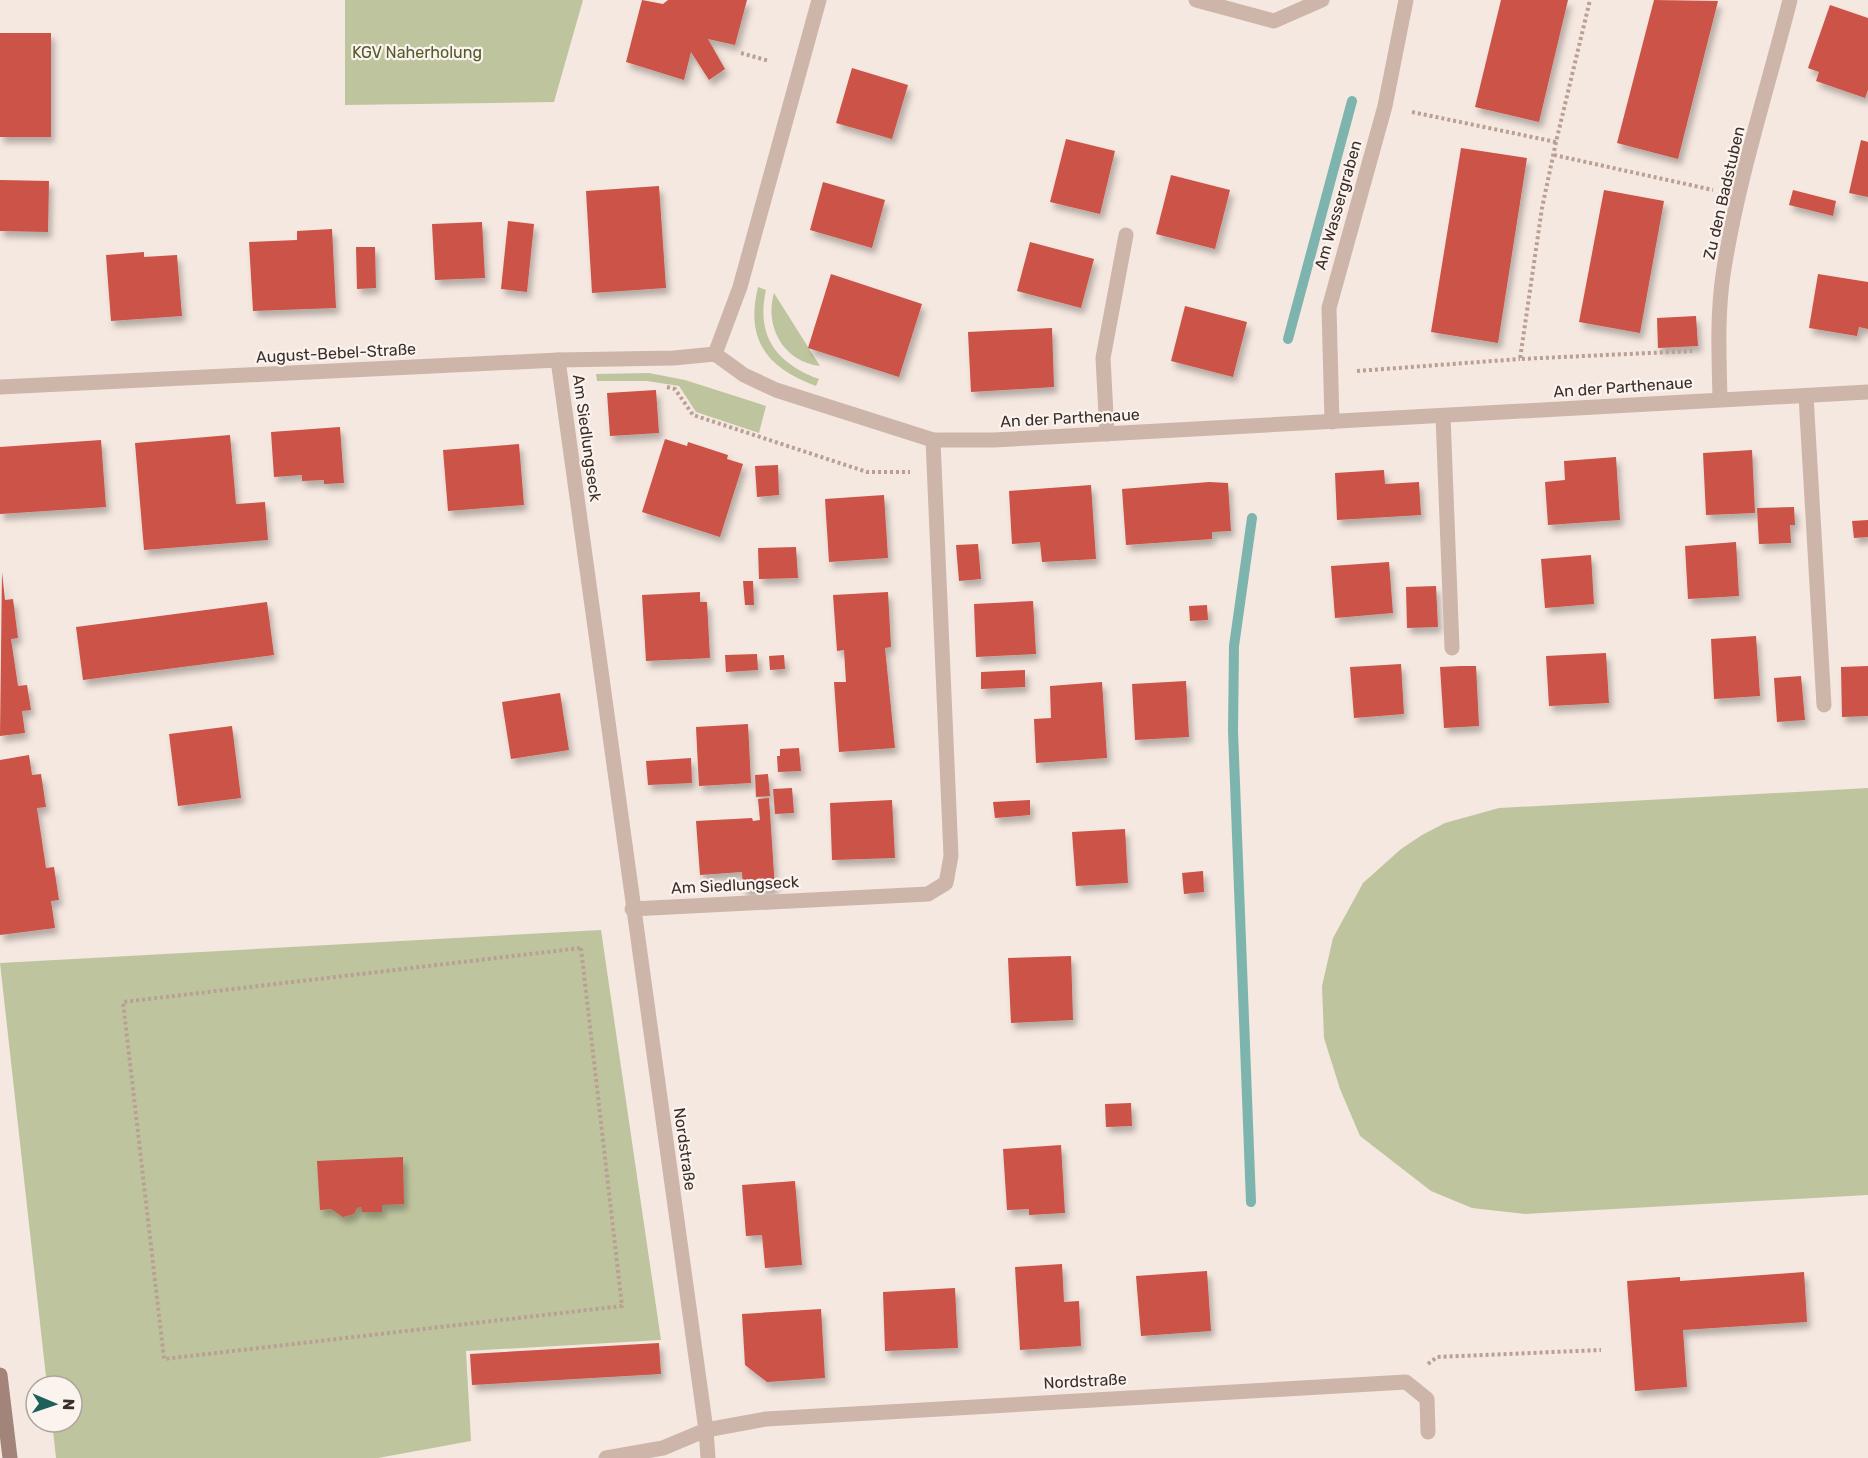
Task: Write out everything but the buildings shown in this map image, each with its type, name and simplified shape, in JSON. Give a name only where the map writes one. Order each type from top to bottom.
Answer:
[{"type":"street","points":[[716,354],[740,287],[819,0]]},
{"type":"street","points":[[1196,0],[1274,21],[1322,0]]},
{"type":"street","name":"Am Wassergraben","points":[[1332,422],[1329,308],[1385,106],[1406,0]]},
{"type":"street","name":"Zu den Badstuben","points":[[1720,398],[1719,318],[1723,274],[1740,195],[1790,0]]},
{"type":"street","points":[[1107,434],[1103,358],[1126,236]]},
{"type":"street","name":"August-Bebel-Straße","points":[[0,387],[558,360],[674,358],[716,354]]},
{"type":"street","name":"An der Parthenaue","points":[[716,354],[744,375],[776,390],[933,440],[994,440],[1443,416],[1720,398],[1868,392]]},
{"type":"street","name":"Am Siedlungseck","points":[[558,360],[632,909],[928,894],[946,883],[951,856],[933,440]]},
{"type":"street","points":[[1806,396],[1824,705]]},
{"type":"street","points":[[1443,416],[1452,648]]},
{"type":"street","name":"Nordstraße","points":[[632,909],[706,1430],[708,1458]]},
{"type":"street","points":[[0,1375],[10,1458]]},
{"type":"street","points":[[1406,1382],[1427,1399],[1428,1432]]},
{"type":"street","name":"Nordstraße","points":[[606,1458],[663,1448],[706,1430],[766,1419],[1406,1382]]},
{"type":"path","points":[[1520,359],[1540,220],[1590,0]]},
{"type":"path","points":[[741,53],[769,61]]},
{"type":"path","points":[[1385,106],[1556,142]]},
{"type":"path","points":[[1554,155],[1740,195]]},
{"type":"path","points":[[1330,373],[1520,359],[1719,350]]},
{"type":"path","points":[[662,386],[675,389],[693,415],[867,472],[934,471]]},
{"type":"path","points":[[581,948],[622,1306],[164,1359],[138,1150],[123,1002],[581,948]]},
{"type":"path","points":[[1406,1382],[1437,1357],[1601,1350]]},
{"type":"green space","name":"KGV Naherholung","points":[[345,0],[583,0],[554,102],[345,105]]},
{"type":"green space","points":[[758,287],[766,290],[764,321],[772,345],[791,365],[819,379],[816,386],[784,370],[764,350],[755,322]]},
{"type":"green space","points":[[774,293],[820,366],[796,358],[780,341],[772,318]]},
{"type":"green space","points":[[649,373],[685,380],[766,406],[759,433],[696,412],[679,386],[647,381],[597,381],[596,374]]},
{"type":"green space","points":[[1868,788],[1868,1195],[1525,1214],[1472,1208],[1431,1191],[1360,1136],[1340,1089],[1324,1038],[1322,986],[1333,938],[1363,883],[1401,849],[1445,823],[1499,808]]},
{"type":"green space","points":[[601,930],[661,1340],[466,1351],[471,1441],[378,1458],[56,1458],[53,1434],[84,1434],[84,1374],[46,1374],[0,963]]},
{"type":"waterway","points":[[1288,339],[1352,101]]},
{"type":"waterway","points":[[1251,1202],[1233,731],[1234,646],[1252,518]]}]
